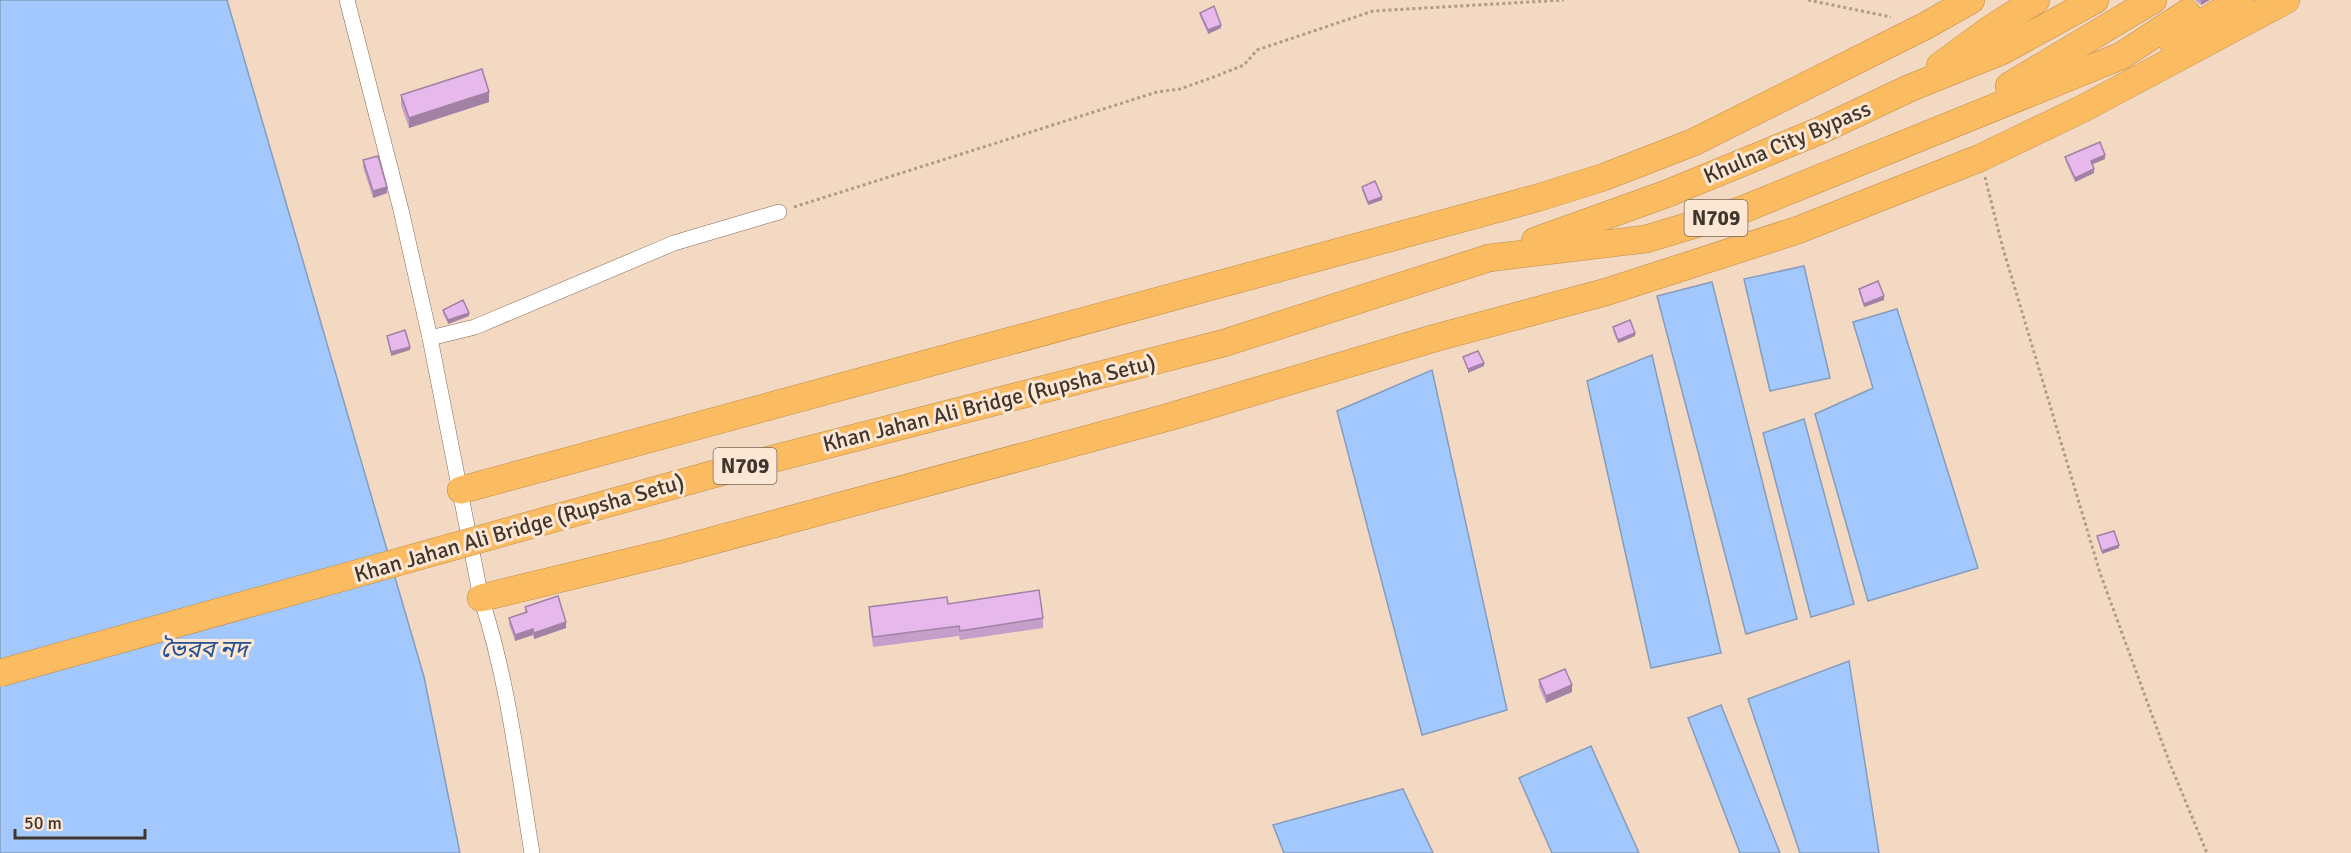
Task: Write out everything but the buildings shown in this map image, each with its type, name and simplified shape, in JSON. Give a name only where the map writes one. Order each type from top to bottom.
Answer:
[{"type":"highway","points":[[461,490],[1537,198],[1604,177],[1694,142],[1927,25],[1971,0]]},
{"type":"highway","name":"Khulna City Bypass","points":[[1911,88],[1989,30],[2036,0]]},
{"type":"highway","name":"Khulna City Bypass","points":[[1911,88],[2067,0]]},
{"type":"highway","name":"Khulna City Bypass","points":[[1489,258],[1666,194],[1819,131],[1911,88],[2002,51],[2095,0]]},
{"type":"highway","name":"Khulna City Bypass","points":[[1911,88],[2007,60],[2120,0]]},
{"type":"highway","name":"Khulna City Bypass","points":[[1931,133],[2153,0]]},
{"type":"highway","name":"Khulna City Bypass","points":[[1931,133],[2032,102],[2126,66],[2240,0]]},
{"type":"highway","points":[[481,598],[686,548],[1158,420],[1434,338],[1606,292],[1798,230],[1980,158],[2082,109],[2286,0]]},
{"type":"highway","name":"Khulna City Bypass","points":[[1489,258],[1646,239],[1739,211],[2121,56],[2184,7]]},
{"type":"highway","name":"Khan Jahan Ali Bridge (Rupsha Setu)","points":[[0,673],[710,475],[1224,343],[1489,258]]},
{"type":"street","points":[[347,0],[401,210],[430,338],[481,598],[493,634],[512,729],[532,853]]},
{"type":"street","points":[[430,338],[475,327],[674,243],[779,212]]},
{"type":"path","points":[[779,212],[1157,92],[1180,89],[1244,66],[1257,50],[1373,11],[1564,0]]},
{"type":"path","points":[[1808,0],[1895,18]]},
{"type":"path","points":[[1980,158],[2002,245],[2100,573],[2169,764],[2207,853]]},
{"type":"water","name":"ভৈরব নদ","points":[[0,0],[227,0],[424,677],[460,853],[0,853]]},
{"type":"water","points":[[1804,266],[1830,378],[1770,391],[1744,279]]},
{"type":"water","points":[[1712,282],[1797,619],[1746,634],[1657,296]]},
{"type":"water","points":[[1897,309],[1978,568],[1868,601],[1815,414],[1873,388],[1853,322]]},
{"type":"water","points":[[1652,355],[1721,653],[1651,668],[1587,381]]},
{"type":"water","points":[[1432,370],[1507,710],[1422,735],[1337,411]]},
{"type":"water","points":[[1804,419],[1854,604],[1811,617],[1763,433]]},
{"type":"water","points":[[1849,661],[1879,853],[1800,853],[1748,699]]},
{"type":"water","points":[[1721,705],[1780,853],[1740,853],[1688,718]]},
{"type":"water","points":[[1591,746],[1639,853],[1552,853],[1519,778]]},
{"type":"water","points":[[1403,789],[1433,853],[1284,853],[1273,825]]}]
